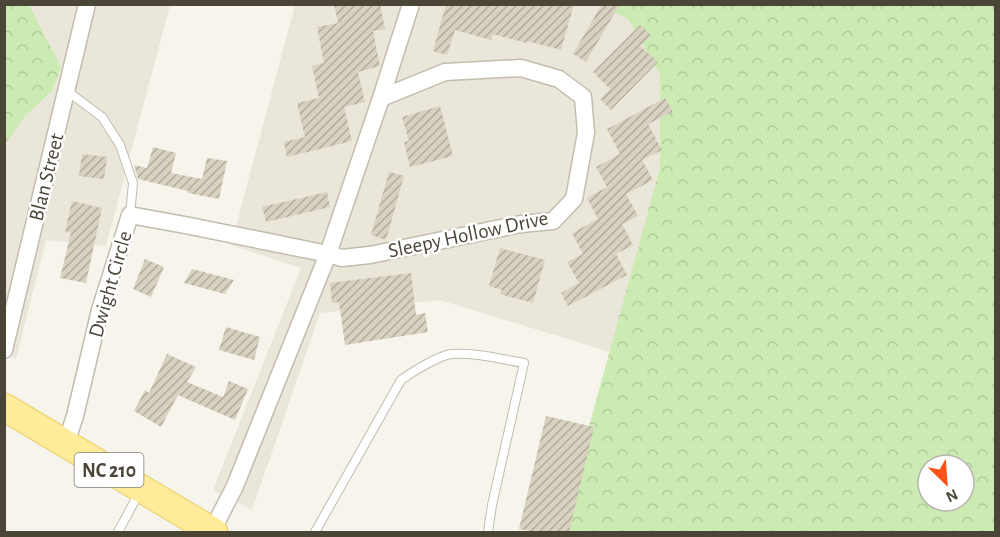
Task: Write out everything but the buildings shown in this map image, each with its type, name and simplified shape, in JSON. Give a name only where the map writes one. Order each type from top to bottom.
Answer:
[{"type":"main road","name":"NC 210","points":[[4,407],[213,532]]},
{"type":"street","name":"Blan Street","points":[[4,350],[87,4]]},
{"type":"street","points":[[213,532],[235,486],[328,254],[411,4]]},
{"type":"street","name":"Sleepy Hollow Drive","points":[[328,254],[342,258],[370,255],[521,224],[553,221],[574,199],[586,133],[583,97],[559,79],[521,68],[445,72],[381,98]]},
{"type":"street","name":"Dwight Circle","points":[[66,443],[75,416],[100,310],[130,215],[328,254]]},
{"type":"lane","points":[[67,91],[102,117],[120,145],[133,183],[130,215]]},
{"type":"lane","points":[[315,532],[401,380],[413,371],[448,354],[479,355],[524,363],[488,532]]},
{"type":"lane","points":[[118,532],[141,490]]},
{"type":"shaded area","points":[[5,5],[170,5],[106,246],[46,240],[16,359],[5,353]]},
{"type":"shaded area","points":[[295,5],[727,5],[610,352],[440,300],[320,313],[252,510],[213,490],[301,268],[231,245]]},
{"type":"green space","points":[[5,4],[29,5],[61,67],[52,91],[25,116],[5,145]]},
{"type":"green space","points":[[600,5],[995,5],[995,532],[560,532],[660,168],[660,75],[628,19]]}]
